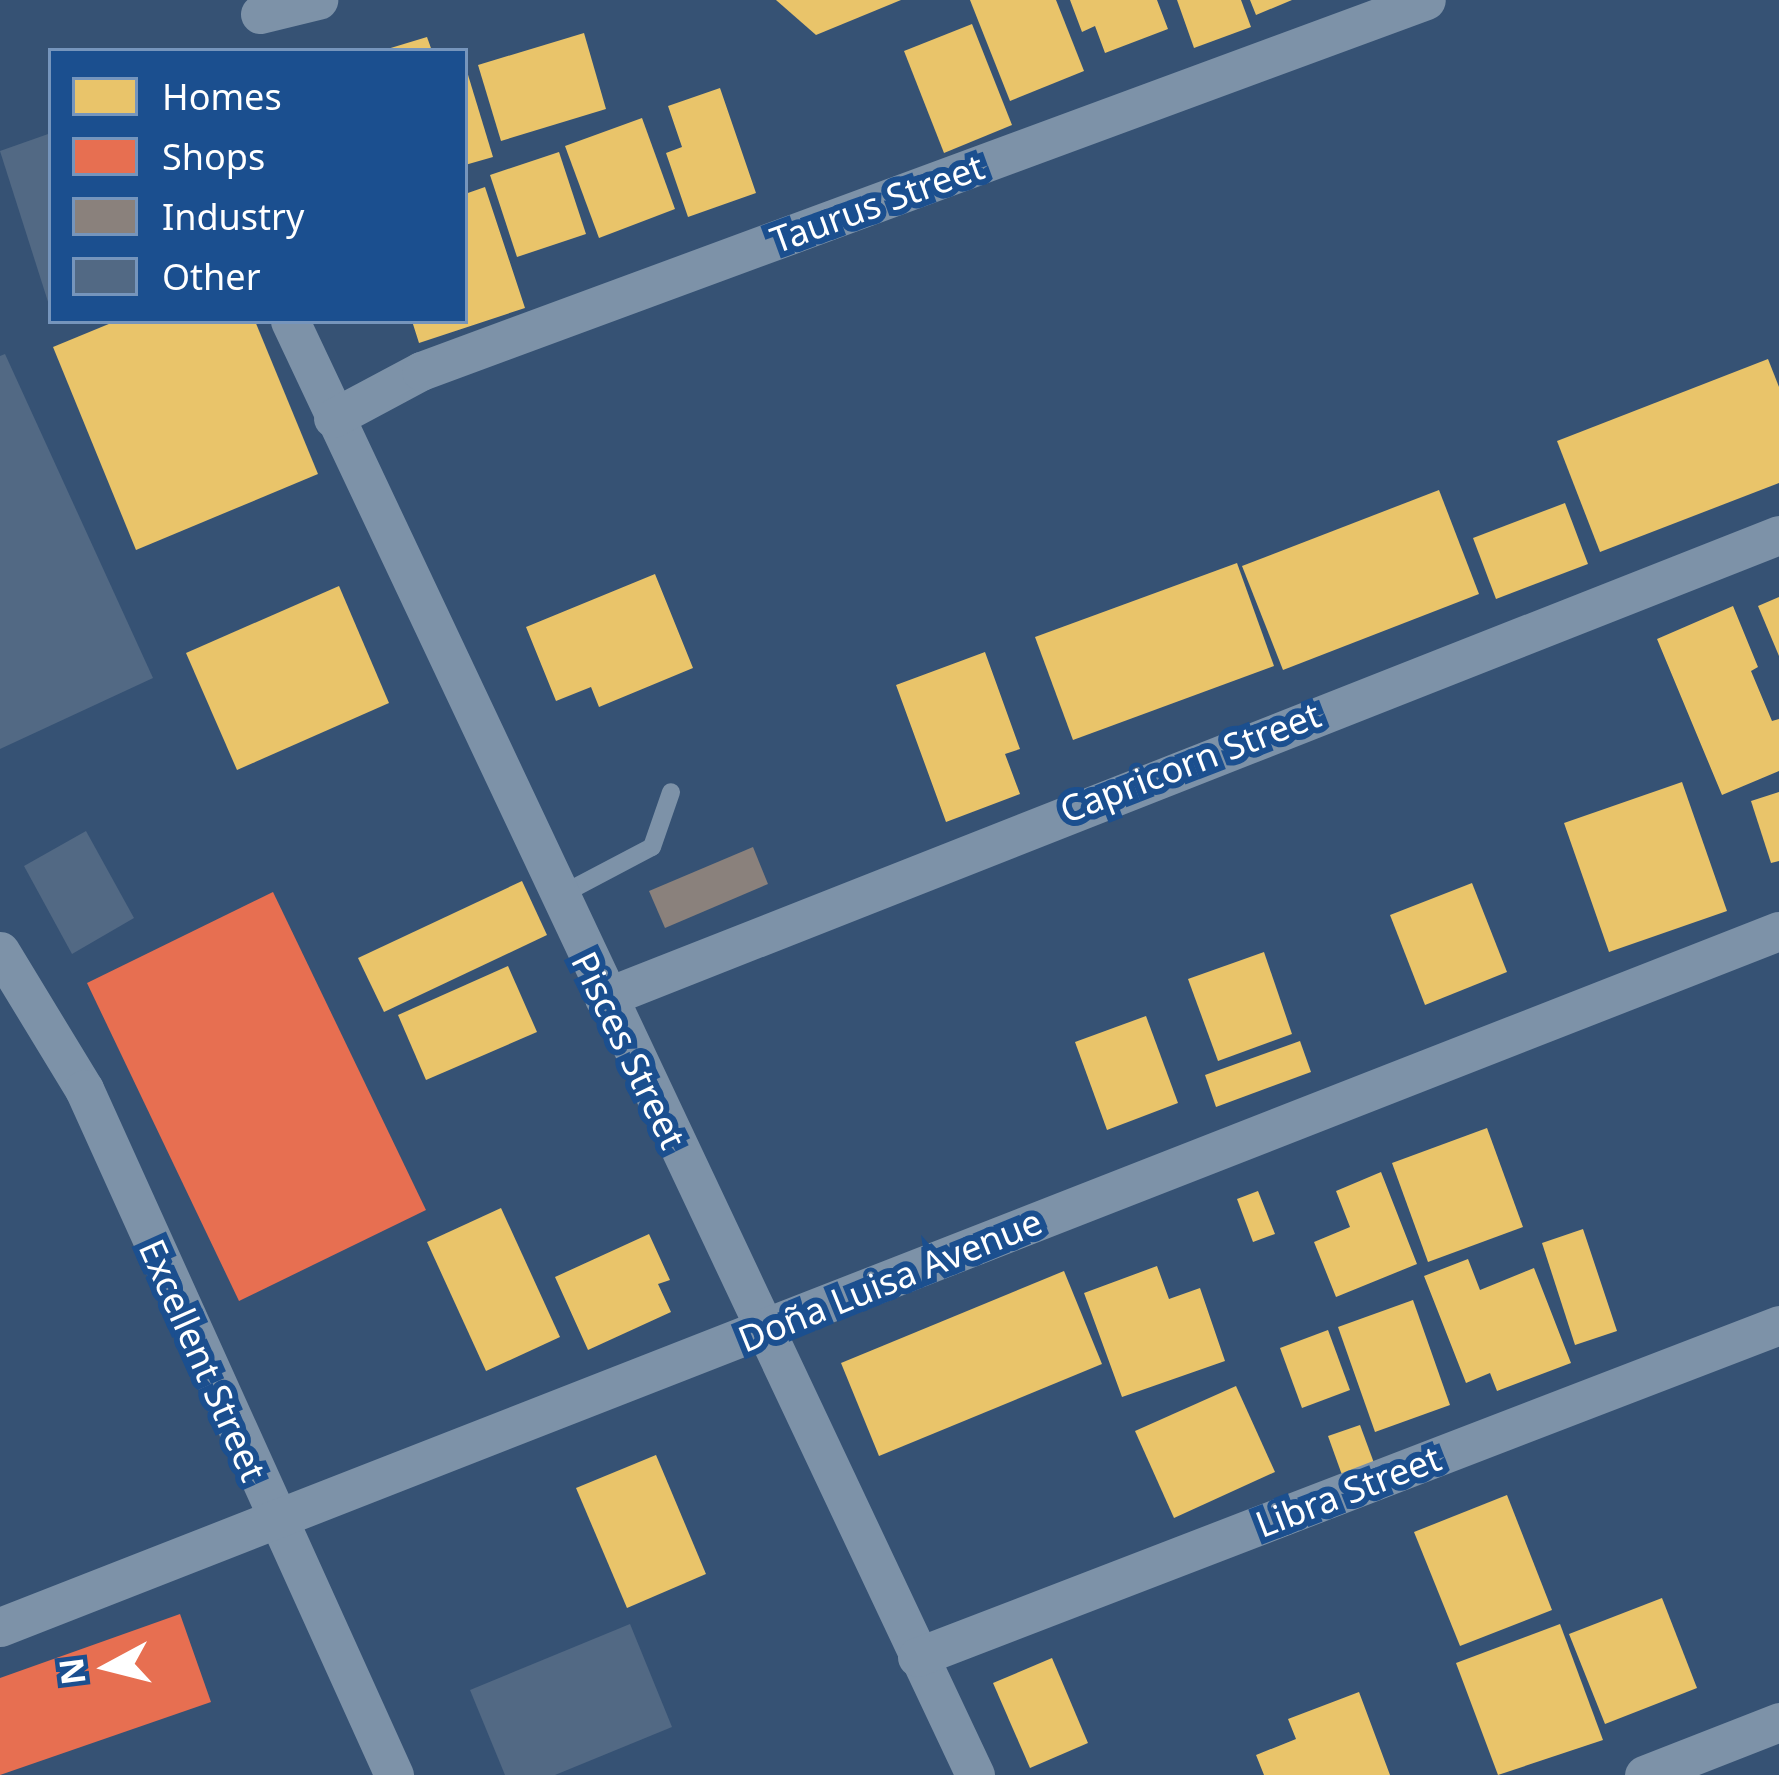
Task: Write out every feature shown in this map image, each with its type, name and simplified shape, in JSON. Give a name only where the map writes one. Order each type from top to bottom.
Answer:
[{"type":"street","points":[[260,14],[318,0]]},
{"type":"street","name":"Taurus Street","points":[[333,418],[421,371],[1426,0]]},
{"type":"street","name":"Pisces Street","points":[[291,324],[556,897],[975,1775]]},
{"type":"street","name":"Capricorn Street","points":[[604,998],[1779,535]]},
{"type":"street","name":"Doña Luisa Avenue","points":[[0,1627],[275,1524],[1779,932]]},
{"type":"street","name":"Excellent Street","points":[[0,951],[84,1089],[275,1524],[394,1775]]},
{"type":"street","name":"Libra Street","points":[[917,1657],[1779,1325]]},
{"type":"street","points":[[1644,1775],[1779,1722]]},
{"type":"lane","points":[[556,897],[652,847],[671,792]]},
{"type":"building: Homes","points":[[776,0],[901,0],[816,35]]},
{"type":"building: Homes","points":[[970,0],[1056,0],[1084,71],[1010,101]]},
{"type":"building: Homes","points":[[1070,0],[1157,0],[1168,29],[1105,53],[1095,26],[1082,32]]},
{"type":"building: Homes","points":[[1177,0],[1241,0],[1251,27],[1194,48]]},
{"type":"building: Homes","points":[[1250,0],[1292,0],[1256,15]]},
{"type":"building: Homes","points":[[972,24],[1012,125],[944,153],[904,51]]},
{"type":"building: Homes","points":[[584,33],[606,109],[501,141],[478,65]]},
{"type":"building: Homes","points":[[427,37],[431,48],[391,48]]},
{"type":"building: Homes","points":[[468,75],[493,157],[468,164]]},
{"type":"building: Homes","points":[[720,88],[756,193],[688,217],[666,153],[682,147],[668,106]]},
{"type":"building: Homes","points":[[642,118],[675,209],[599,238],[565,146]]},
{"type":"building: Homes","points":[[559,152],[586,234],[517,257],[490,175]]},
{"type":"building: Homes","points":[[485,187],[525,308],[419,343],[413,324],[468,324],[468,193]]},
{"type":"building: Homes","points":[[109,324],[256,324],[318,474],[136,550],[53,347]]},
{"type":"building: Homes","points":[[1768,359],[1779,387],[1779,483],[1600,552],[1557,441]]},
{"type":"building: Homes","points":[[1439,490],[1479,594],[1283,670],[1242,566]]},
{"type":"building: Homes","points":[[1565,503],[1588,564],[1496,599],[1473,538]]},
{"type":"building: Homes","points":[[1237,563],[1274,666],[1073,740],[1035,637]]},
{"type":"building: Homes","points":[[655,574],[693,668],[599,707],[591,687],[556,701],[526,627]]},
{"type":"building: Homes","points":[[339,586],[389,703],[237,770],[186,653]]},
{"type":"building: Homes","points":[[1779,597],[1779,656],[1758,606]]},
{"type":"building: Homes","points":[[1733,606],[1758,667],[1751,671],[1772,721],[1779,719],[1779,771],[1722,795],[1657,639]]},
{"type":"building: Homes","points":[[985,652],[1020,749],[1005,754],[1020,794],[946,822],[896,685]]},
{"type":"building: Homes","points":[[1682,782],[1727,911],[1609,952],[1564,823]]},
{"type":"building: Homes","points":[[1779,792],[1779,861],[1771,863],[1751,801]]},
{"type":"building: Homes","points":[[522,881],[547,935],[384,1012],[358,958]]},
{"type":"building: Homes","points":[[1472,883],[1507,972],[1425,1005],[1390,915]]},
{"type":"building: Homes","points":[[1264,952],[1292,1034],[1218,1061],[1188,979]]},
{"type":"building: Homes","points":[[508,966],[537,1032],[426,1080],[398,1015]]},
{"type":"building: Homes","points":[[1146,1016],[1178,1103],[1107,1130],[1075,1042]]},
{"type":"building: Homes","points":[[1300,1041],[1311,1072],[1216,1107],[1205,1075]]},
{"type":"building: Homes","points":[[1487,1128],[1523,1227],[1428,1262],[1392,1163]]},
{"type":"building: Homes","points":[[1381,1172],[1417,1264],[1336,1297],[1314,1242],[1350,1227],[1336,1191]]},
{"type":"building: Homes","points":[[1258,1191],[1275,1234],[1253,1242],[1237,1199]]},
{"type":"building: Homes","points":[[501,1208],[560,1337],[486,1371],[427,1242]]},
{"type":"building: Homes","points":[[1583,1229],[1617,1331],[1575,1345],[1542,1243]]},
{"type":"building: Homes","points":[[649,1234],[670,1280],[658,1284],[671,1312],[588,1350],[555,1277]]},
{"type":"building: Homes","points":[[1468,1259],[1480,1290],[1534,1268],[1571,1363],[1497,1391],[1490,1373],[1466,1383],[1424,1276]]},
{"type":"building: Homes","points":[[1157,1266],[1169,1299],[1200,1288],[1225,1361],[1122,1397],[1084,1293]]},
{"type":"building: Homes","points":[[1064,1271],[1102,1364],[879,1456],[841,1363]]},
{"type":"building: Homes","points":[[1413,1300],[1450,1405],[1375,1432],[1338,1327]]},
{"type":"building: Homes","points":[[1328,1330],[1350,1390],[1302,1408],[1280,1348]]},
{"type":"building: Homes","points":[[1236,1386],[1275,1472],[1174,1518],[1135,1431]]},
{"type":"building: Homes","points":[[1360,1425],[1374,1463],[1342,1475],[1328,1436]]},
{"type":"building: Homes","points":[[656,1455],[706,1574],[627,1608],[576,1488]]},
{"type":"building: Homes","points":[[1507,1495],[1552,1610],[1460,1646],[1414,1532]]},
{"type":"building: Homes","points":[[1662,1598],[1697,1688],[1605,1724],[1569,1634]]},
{"type":"building: Homes","points":[[1560,1624],[1603,1740],[1498,1775],[1456,1663]]},
{"type":"building: Homes","points":[[1052,1658],[1088,1743],[1030,1768],[993,1683]]},
{"type":"building: Homes","points":[[1359,1692],[1390,1775],[1264,1775],[1256,1755],[1296,1739],[1288,1719]]},
{"type":"building: Shops","points":[[273,892],[426,1210],[239,1301],[87,983]]},
{"type":"building: Shops","points":[[180,1614],[211,1702],[0,1775],[0,1678]]},
{"type":"building: Industry","points":[[753,847],[768,884],[665,928],[649,891]]},
{"type":"building: Other","points":[[48,134],[48,302],[0,151]]},
{"type":"building: Other","points":[[5,354],[153,678],[0,749],[0,356]]},
{"type":"building: Other","points":[[86,831],[134,918],[72,954],[24,866]]},
{"type":"building: Other","points":[[630,1624],[672,1727],[555,1775],[505,1775],[470,1690]]}]
